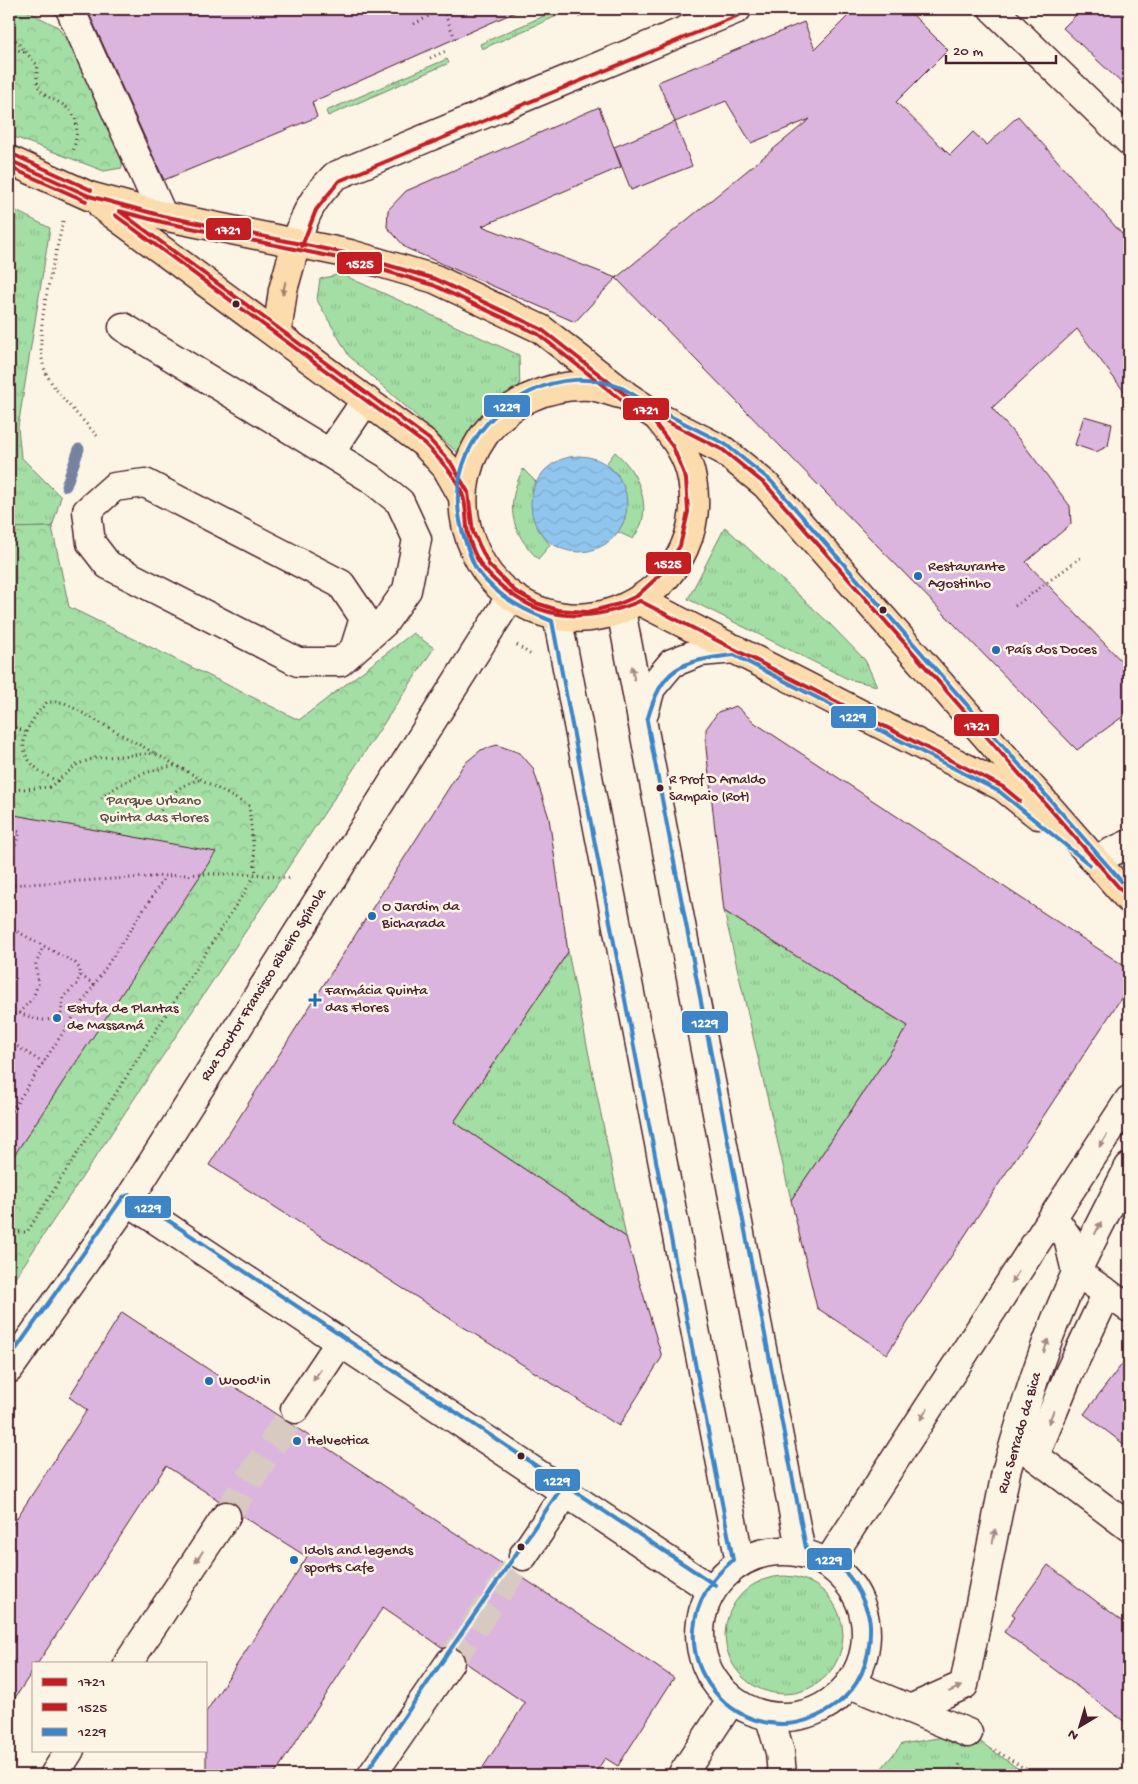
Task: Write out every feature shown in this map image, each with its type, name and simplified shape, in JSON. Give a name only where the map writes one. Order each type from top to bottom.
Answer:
[{"type":"main road","points":[[9,160],[89,196],[277,334],[425,444],[446,467],[462,495]]},
{"type":"main road","points":[[89,196],[163,216],[350,254],[444,284],[541,329],[628,397],[658,416],[723,450],[766,485],[1129,899]]},
{"type":"main road","points":[[277,334],[283,290],[296,244]]},
{"type":"main road","points":[[628,397],[592,386],[554,388],[518,402],[490,426],[471,458],[462,495],[467,534],[484,569],[512,596],[533,609],[557,616],[589,618],[631,605],[667,577],[686,548],[694,514],[692,478],[679,444],[658,416]]},
{"type":"main road","points":[[631,605],[735,649],[1003,787],[1094,860]]},
{"type":"street","points":[[70,9],[163,216]]},
{"type":"street","points":[[296,244],[303,219],[316,195],[335,176],[737,9]]},
{"type":"street","points":[[993,9],[1129,141]]},
{"type":"street","points":[[123,327],[370,478],[400,502],[417,539],[407,590],[384,623],[340,662],[298,662],[108,564],[91,543],[87,511],[114,487],[145,483],[341,584],[364,618],[355,647]]},
{"type":"street","points":[[330,454],[366,400]]},
{"type":"street","name":"Rua Doutor Francisco Ribeiro Spínola","points":[[9,1369],[128,1201],[512,596]]},
{"type":"street","points":[[631,605],[641,721],[801,1553]]},
{"type":"street","points":[[557,616],[740,1562]]},
{"type":"street","points":[[641,721],[651,688],[672,663],[700,652],[735,649]]},
{"type":"street","points":[[1094,860],[1129,844]]},
{"type":"street","points":[[827,1564],[1054,1218],[1129,1100]]},
{"type":"street","name":"Rua Serrado da Bica","points":[[910,1709],[964,1685],[1006,1472],[1025,1448],[1049,1337],[1076,1272],[1129,1168]]},
{"type":"street","points":[[128,1201],[565,1494],[712,1590]]},
{"type":"street","points":[[1054,1218],[1068,1238],[1076,1272],[1129,1308]]},
{"type":"street","points":[[1107,1293],[1069,1373],[1025,1448],[1129,1527]]},
{"type":"street","points":[[295,1409],[340,1342]]},
{"type":"street","points":[[523,1556],[565,1494]]},
{"type":"street","points":[[129,1662],[226,1516]]},
{"type":"street","points":[[780,1550],[801,1553],[827,1564],[848,1582],[862,1605],[866,1632],[863,1660],[850,1684],[834,1701],[814,1712],[793,1718],[770,1718],[749,1712],[731,1701],[714,1683],[702,1653],[699,1636],[701,1612],[712,1590],[724,1574],[740,1562],[759,1554],[780,1550]]},
{"type":"street","points":[[372,1775],[450,1662]]},
{"type":"street","points":[[850,1684],[968,1733]]},
{"type":"street","points":[[682,1775],[731,1701]]},
{"type":"street","points":[[770,1718],[780,1752],[782,1775]]},
{"type":"street","points":[[54,1775],[69,1752]]},
{"type":"path","points":[[573,9],[580,17]]},
{"type":"path","points":[[443,10],[455,38]]},
{"type":"path","points":[[414,24],[431,15]]},
{"type":"path","points":[[9,33],[38,66],[35,79],[40,91],[48,99],[58,102],[69,110],[76,119],[72,160],[62,183],[58,209],[63,222],[51,273],[40,349],[47,374],[64,398],[98,437]]},
{"type":"path","points":[[9,47],[28,53]]},
{"type":"path","points":[[430,58],[446,51]]},
{"type":"path","points":[[1015,606],[1083,556]]},
{"type":"path","points":[[9,1232],[27,1232],[256,874],[249,806],[63,702],[47,702],[25,732],[23,753],[33,766],[57,781]]},
{"type":"path","points":[[9,729],[10,726],[25,732]]},
{"type":"path","points":[[9,790],[50,787],[78,764],[95,758],[157,753]]},
{"type":"path","points":[[101,798],[119,784],[147,770],[178,765]]},
{"type":"path","points":[[158,815],[168,797],[182,785],[202,779]]},
{"type":"path","points":[[9,864],[20,832],[9,829],[12,822]]},
{"type":"path","points":[[9,885],[256,874],[283,877],[326,889]]},
{"type":"path","points":[[9,1115],[165,877]]},
{"type":"path","points":[[10,928],[75,963],[80,975],[95,985]]},
{"type":"path","points":[[9,1015],[19,1013],[27,1006],[37,990],[36,964],[43,947]]},
{"type":"path","points":[[19,1013],[36,1020],[52,1020],[61,1015],[65,993],[77,984],[80,975]]},
{"type":"path","points":[[9,1041],[43,1063]]},
{"type":"path","points":[[968,1733],[1035,1775]]},
{"type":"green space","points":[[9,9],[23,9],[58,27],[89,74],[122,146],[122,168],[104,171],[9,135]]},
{"type":"green space","points":[[555,11],[557,16],[482,49],[480,44]]},
{"type":"green space","points":[[447,59],[449,63],[328,116],[326,111]]},
{"type":"green space","points":[[10,208],[50,228],[18,427],[21,457],[61,497],[52,527],[9,528]]},
{"type":"green space","points":[[341,274],[519,355],[520,393],[486,411],[459,454],[349,356],[317,300],[320,279]]},
{"type":"green space","points":[[615,452],[634,474],[642,493],[644,512],[642,522],[633,539],[618,532],[625,519],[618,475],[606,464]]},
{"type":"green space","points":[[523,469],[536,482],[532,488],[538,529],[550,545],[538,559],[521,538],[513,517],[514,494]]},
{"type":"green space","name":"Parque Urbano Quinta das Flores","points":[[52,527],[69,607],[299,720],[413,633],[434,648],[9,1287],[9,528]]},
{"type":"green space","points":[[725,527],[830,624],[865,660],[877,686],[848,679],[688,599]]},
{"type":"green space","points":[[724,911],[908,1026],[791,1200]]},
{"type":"green space","points":[[568,952],[626,1237],[454,1122]]},
{"type":"green space","points":[[784,1576],[806,1581],[826,1593],[838,1613],[843,1635],[838,1657],[826,1677],[806,1689],[784,1694],[762,1689],[742,1677],[730,1657],[725,1635],[730,1613],[742,1593],[762,1581]]},
{"type":"green space","points":[[968,1733],[1027,1775],[876,1775],[902,1744]]},
{"type":"water","points":[[579,456],[597,460],[613,470],[623,486],[627,504],[623,522],[613,538],[597,548],[579,552],[561,548],[545,538],[535,522],[531,504],[535,486],[545,470],[561,460]]},
{"type":"building","points":[[87,9],[522,9],[312,102],[317,117],[164,180]]},
{"type":"building","points":[[855,9],[907,9],[948,50],[896,102],[950,155],[973,132],[987,145],[1018,116],[1129,242],[1129,398],[1077,329],[992,408],[1024,445],[1070,506],[1071,524],[1026,562],[1129,669],[1129,712],[1077,750],[616,278],[810,119],[751,143],[726,101],[675,122],[658,82],[804,22],[815,49]]},
{"type":"building","points":[[1082,9],[1129,9],[1129,90],[1063,28]]},
{"type":"building","points":[[599,107],[621,167],[482,226],[616,278],[575,322],[406,248],[387,227],[388,210],[406,191]]},
{"type":"building","points":[[675,122],[692,166],[631,190],[614,147]]},
{"type":"building","points":[[1084,416],[1112,424],[1108,446],[1096,452],[1075,445]]},
{"type":"building","points":[[736,706],[755,723],[1129,969],[1129,986],[887,1354],[817,1308],[791,1200],[908,1026],[724,911],[706,748],[706,729],[718,712]]},
{"type":"building","points":[[497,745],[520,753],[533,768],[549,818],[568,952],[454,1122],[626,1237],[662,1357],[619,1426],[209,1165],[464,764],[481,750]]},
{"type":"building","name":"Estufa de Plantas de Massamá","points":[[9,814],[216,852],[9,1163]]},
{"type":"building","points":[[122,1312],[674,1678],[618,1766],[605,1758],[594,1775],[478,1775],[525,1703],[466,1663],[464,1655],[458,1649],[451,1646],[443,1648],[383,1607],[274,1775],[206,1775],[208,1709],[307,1557],[241,1515],[240,1509],[234,1503],[221,1502],[166,1466],[39,1662],[32,1662],[32,1672],[9,1707],[9,1530],[87,1410],[69,1397]]},
{"type":"building","points":[[1129,1355],[1129,1448],[1084,1414]]},
{"type":"building","points":[[1048,1565],[1129,1626],[1129,1725],[1004,1632],[1015,1616],[1012,1614]]},
{"type":"waterway","points":[[66,486],[79,449]]},
{"type":"tunnel","points":[[226,1516],[295,1409]]},
{"type":"tunnel","points":[[450,1662],[523,1556]]},
{"type":"transit line","name":"1525","points":[[302,246],[316,210],[339,181],[739,15]]},
{"type":"transit line","name":"1525","points":[[12,154],[91,190]]},
{"type":"transit line","name":"1721","points":[[9,160],[89,196],[163,216],[350,254],[435,279],[541,329],[628,397],[658,417],[723,450],[766,485],[1129,899]]},
{"type":"transit line","name":"1525","points":[[9,167],[86,201]]},
{"type":"transit line","name":"1525","points":[[119,211],[162,222],[348,260],[413,279],[433,285],[538,334],[624,402],[654,422],[673,447],[686,479],[688,512],[680,546],[662,573],[637,596],[619,604],[588,612],[558,610],[536,603],[515,591],[489,565],[473,532],[468,492],[451,463],[429,439],[119,211]]},
{"type":"transit line","name":"1721","points":[[115,215],[425,444],[447,468],[460,489],[465,503],[468,536],[477,558],[495,581],[505,589],[537,608],[553,613],[570,615],[605,612],[640,601]]},
{"type":"transit line","name":"1229","points":[[1090,865],[1000,792],[734,655],[700,660],[676,670],[659,689],[653,703],[647,721],[806,1548],[826,1557],[842,1569],[860,1593],[870,1622],[867,1659],[859,1679],[837,1704],[802,1721],[768,1723],[737,1711],[713,1690],[698,1661],[694,1628],[705,1593],[733,1560],[552,621],[521,607],[501,594],[484,579],[472,560],[460,519],[458,496],[461,474],[467,454],[478,435],[509,404],[530,392],[552,383],[587,380],[599,381],[622,388],[668,415],[725,444],[771,481],[1129,890]]},
{"type":"transit line","name":"1721","points":[[640,601],[1003,787],[1020,801]]},
{"type":"transit line","name":"1229","points":[[9,1359],[123,1197],[130,1195],[715,1585]]},
{"type":"transit line","name":"1229","points":[[367,1771],[560,1490]]},
{"type":"place","name":"Restaurante Agostinho","points":[[918,576]]},
{"type":"place","name":"País dos Doces","points":[[996,650]]},
{"type":"place","name":"R Prof D Arnaldo Sampaio (Rot)","points":[[660,788]]},
{"type":"place","name":"O Jardim da Bicharada","points":[[372,916]]},
{"type":"place","name":"Farmácia Quinta das Flores","points":[[315,1000]]},
{"type":"place","name":"Estufa de Plantas de Massamá","points":[[57,1018]]},
{"type":"place","name":"Wood'in","points":[[209,1381]]},
{"type":"place","name":"Helvectica","points":[[297,1441]]},
{"type":"place","name":"Idols and legends sports Cafe","points":[[294,1560]]}]
